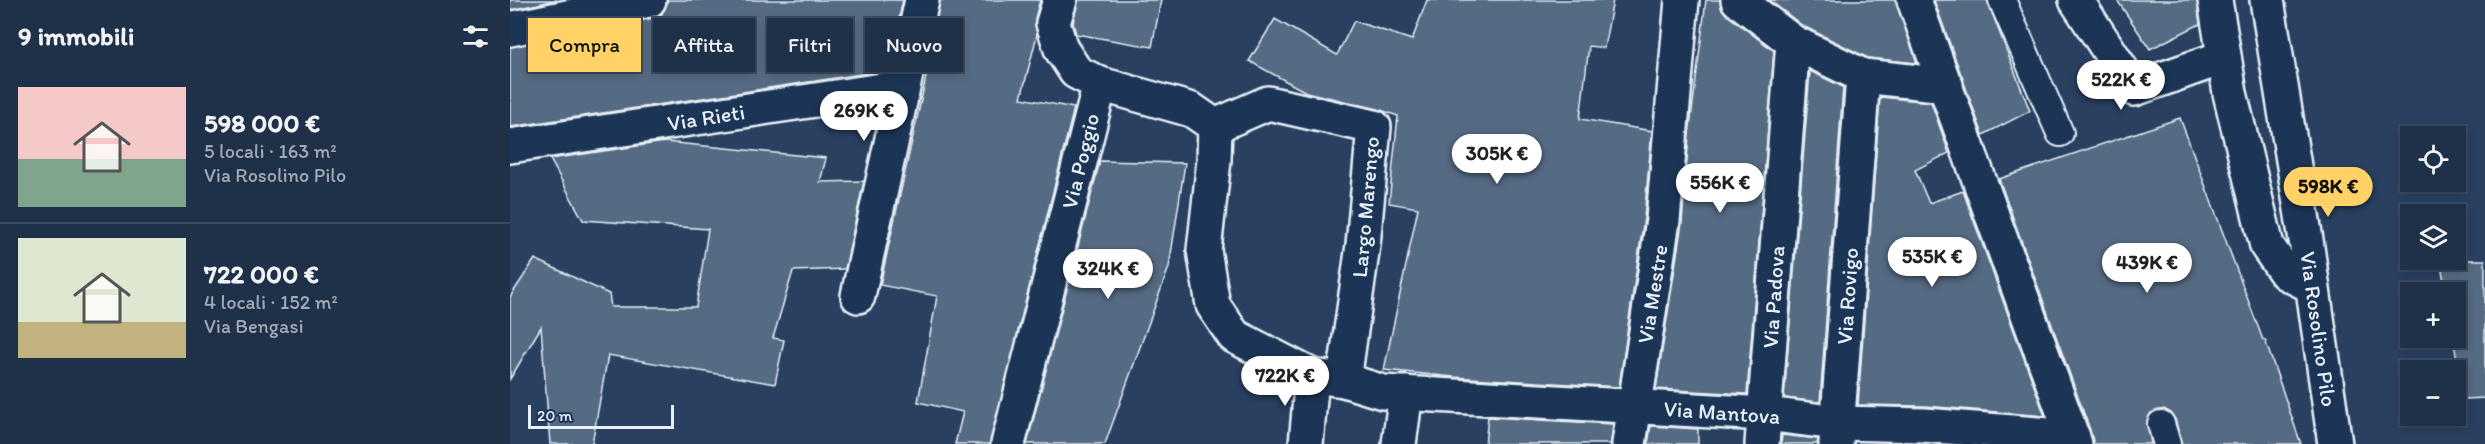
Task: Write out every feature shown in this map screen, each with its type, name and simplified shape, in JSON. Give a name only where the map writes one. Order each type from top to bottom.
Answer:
[{"type":"street","points":[[510,29],[649,0]]},
{"type":"street","points":[[858,296],[922,0]]},
{"type":"street","name":"Via Poggio","points":[[1008,444],[1100,84],[1076,72],[1061,49],[1053,23],[1060,0]]},
{"type":"street","name":"Via Mestre","points":[[1629,444],[1663,220],[1682,0]]},
{"type":"street","points":[[1738,0],[1793,42],[1863,76],[1946,85]]},
{"type":"street","points":[[1914,0],[2074,441]]},
{"type":"street","points":[[2076,0],[2134,89],[2224,57]]},
{"type":"street","points":[[2216,0],[2230,93],[2267,246],[2286,273],[2312,286]]},
{"type":"street","name":"Via Rosolino Pilo","points":[[2267,0],[2335,444]]},
{"type":"street","name":"Via Padova","points":[[1763,429],[1793,42]]},
{"type":"street","name":"Via Rovigo","points":[[1837,434],[1863,76]]},
{"type":"street","points":[[1100,84],[1192,110],[1215,126]]},
{"type":"street","name":"Via Rieti","points":[[510,146],[902,87]]},
{"type":"street","name":"Largo Marengo","points":[[1215,126],[1268,103],[1374,127],[1364,245],[1328,378]]},
{"type":"street","name":"Via Mantova","points":[[1215,126],[1214,160],[1204,250],[1214,305],[1234,336],[1328,378],[1383,392],[1635,406],[1763,429],[1837,434],[1924,425],[2074,441]]},
{"type":"street","points":[[1306,444],[1328,378]]},
{"type":"street","points":[[1399,444],[1406,393]]},
{"type":"lane","points":[[2002,0],[2060,133]]},
{"type":"building","points":[[510,0],[557,0],[510,10]]},
{"type":"building","points":[[667,0],[903,0],[899,18],[865,18],[865,72],[875,72],[510,127],[510,47],[528,43],[528,72],[641,72],[641,20],[662,14]]},
{"type":"building","points":[[940,0],[1040,0],[1035,18],[1037,35],[1021,98],[1074,108],[990,444],[955,444],[963,412],[918,402],[937,296],[880,285],[927,72],[963,72],[963,18],[936,18]]},
{"type":"building","points":[[1078,0],[1161,0],[1152,47],[1076,34],[1073,23]]},
{"type":"building","points":[[1427,0],[1613,0],[1604,48],[1589,46],[1580,119],[1652,131],[1644,218],[1619,387],[1454,377],[1384,370],[1418,208],[1389,203],[1398,116],[1306,92],[1249,61],[1275,19],[1337,55],[1354,21],[1412,40]]},
{"type":"building","points":[[1706,0],[1720,0],[1721,8],[1727,15],[1774,51],[1747,394],[1656,389],[1682,223],[1689,135]]},
{"type":"building","points":[[1769,0],[1896,0],[1917,63],[1868,58],[1803,26]]},
{"type":"building","points":[[1934,0],[1987,0],[2030,111],[1983,135]]},
{"type":"building","points":[[2117,0],[2197,0],[2200,24],[2150,49]]},
{"type":"building","points":[[1810,71],[1843,87],[1820,402],[1784,398]]},
{"type":"building","points":[[1880,97],[1931,102],[1949,153],[1915,170],[1929,203],[1963,191],[2045,416],[1926,406],[1858,405]]},
{"type":"building","points":[[2180,118],[2263,340],[2265,340],[2301,444],[2182,444],[2175,419],[2164,409],[2151,413],[2147,420],[2151,444],[2093,444],[2090,430],[1999,179]]},
{"type":"building","points":[[665,142],[826,158],[820,182],[864,181],[845,269],[793,271],[773,338],[784,340],[775,384],[608,355],[592,444],[550,444],[541,327],[510,379],[510,297],[535,259],[609,294],[611,307],[696,307],[708,229],[583,220],[550,159]]},
{"type":"building","points":[[1100,161],[1185,163],[1169,267],[1105,444],[1027,444]]},
{"type":"building","points":[[2466,260],[2485,260],[2485,398],[2466,399],[2466,360],[2457,360],[2455,348],[2466,348],[2466,282],[2444,282],[2442,270],[2466,270]]},
{"type":"building","points":[[1488,417],[1613,424],[1611,444],[1485,444]]},
{"type":"building","points":[[1651,426],[1698,429],[1698,444],[1648,444]]},
{"type":"building","points":[[1782,435],[1818,439],[1817,444],[1781,444]]}]
